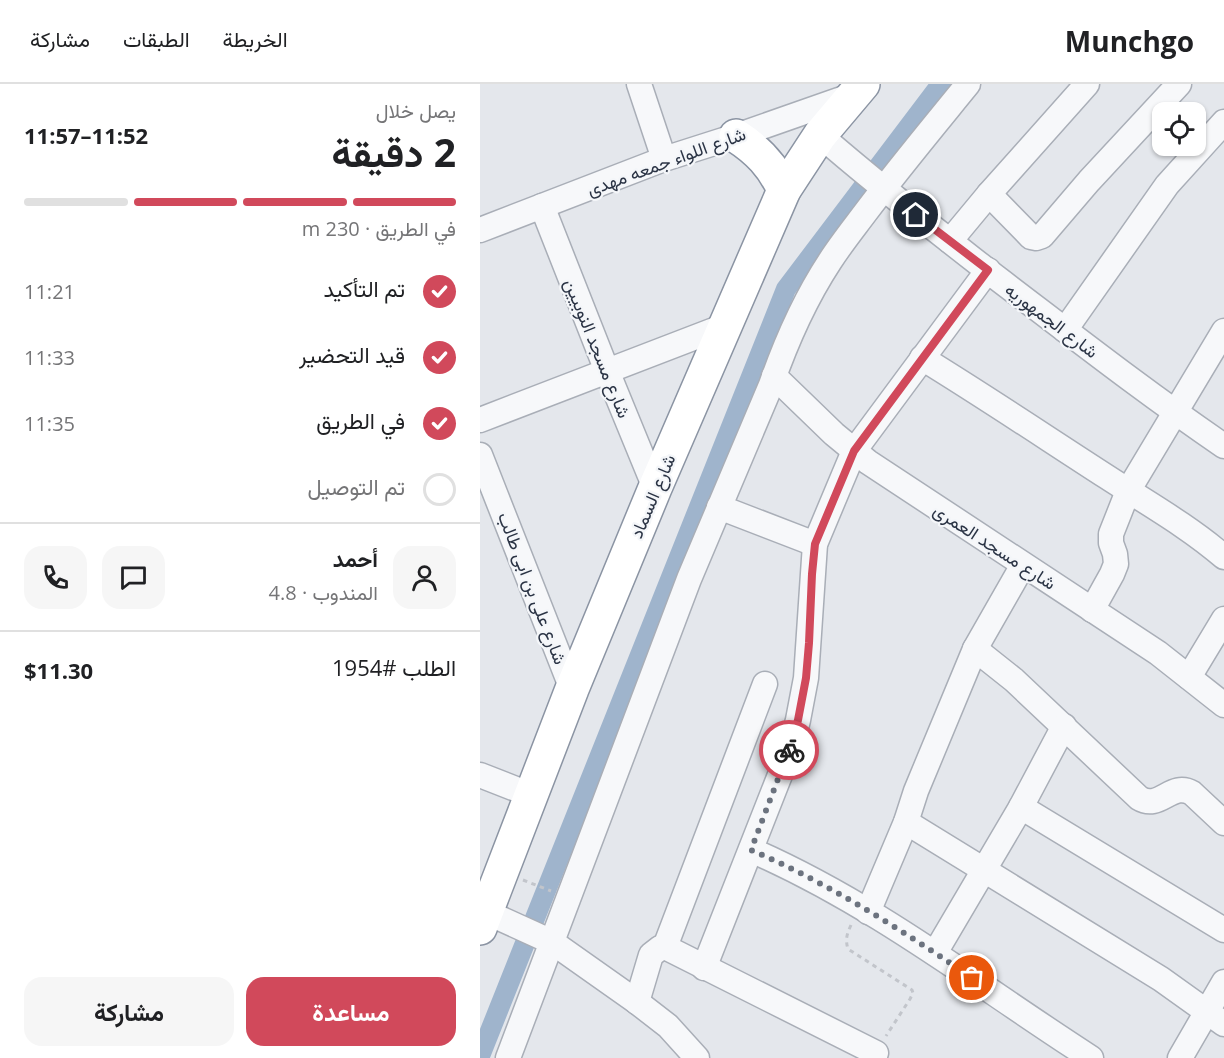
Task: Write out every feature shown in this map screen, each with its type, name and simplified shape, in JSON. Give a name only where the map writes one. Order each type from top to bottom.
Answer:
[{"type":"highway","name":"شارع السماد","points":[[490,908],[572,689],[655,488],[784,190],[830,143],[858,90]]},
{"type":"highway","points":[[736,136],[760,153],[778,176],[784,190]]},
{"type":"street","points":[[639,84],[664,159]]},
{"type":"street","points":[[508,1058],[544,939],[719,507],[811,294],[877,184],[968,84]]},
{"type":"street","points":[[950,241],[1087,84]]},
{"type":"street","points":[[989,194],[1031,237],[1042,236],[1089,181],[1179,84]]},
{"type":"street","name":"شارع اللواء جمعه مهدى","points":[[480,230],[664,159],[736,136],[858,90]]},
{"type":"street","points":[[1065,330],[1167,185],[1224,122]]},
{"type":"street","name":"شارع الجمهوريه","points":[[830,143],[877,184],[1065,330],[1174,412],[1224,446]]},
{"type":"street","name":"شارع مسجد النوبيين","points":[[542,206],[655,488]]},
{"type":"street","points":[[704,968],[791,747],[806,678],[815,544],[854,451],[988,270]]},
{"type":"street","points":[[480,420],[727,325]]},
{"type":"street","points":[[1092,610],[1116,564],[1111,534],[1128,491],[1174,412],[1221,342]]},
{"type":"street","points":[[922,358],[1182,524],[1224,557]]},
{"type":"street","name":"شارع مسجد العمرى","points":[[774,376],[854,451],[956,521],[1158,653],[1224,705]]},
{"type":"street","name":"شارع على بن ابى طالب","points":[[481,461],[572,689]]},
{"type":"street","points":[[719,507],[815,544]]},
{"type":"street","points":[[863,909],[906,822],[916,791],[975,649],[1023,565]]},
{"type":"street","points":[[1189,677],[1224,619]]},
{"type":"street","points":[[975,649],[1014,680],[1139,798],[1151,803],[1176,790],[1186,790],[1224,823]]},
{"type":"street","points":[[665,947],[765,684]]},
{"type":"street","points":[[934,953],[985,870],[1064,726]]},
{"type":"street","points":[[480,775],[531,795]]},
{"type":"street","points":[[1021,807],[1224,930]]},
{"type":"street","points":[[906,822],[1161,979],[1215,1017]]},
{"type":"street","points":[[751,850],[776,861],[863,909],[934,953],[1091,1058]]},
{"type":"street","points":[[490,908],[544,939],[637,1002],[668,1026],[697,1058]]},
{"type":"street","points":[[637,1002],[651,955],[665,947],[874,1055]]},
{"type":"street","points":[[1180,1058],[1215,1017],[1224,982]]},
{"type":"path","points":[[524,880],[552,891]]},
{"type":"path","points":[[863,909],[846,936],[848,949],[909,987],[913,993],[874,1055]]},
{"type":"waterway","points":[[480,1056],[786,289],[941,84]]},
{"type":"way so far","points":[[789,750],[751,850],[859,906],[972,978]]},
{"type":"route","points":[[789,750],[798,720],[806,678],[815,544],[854,451],[988,270],[916,215]]}]
